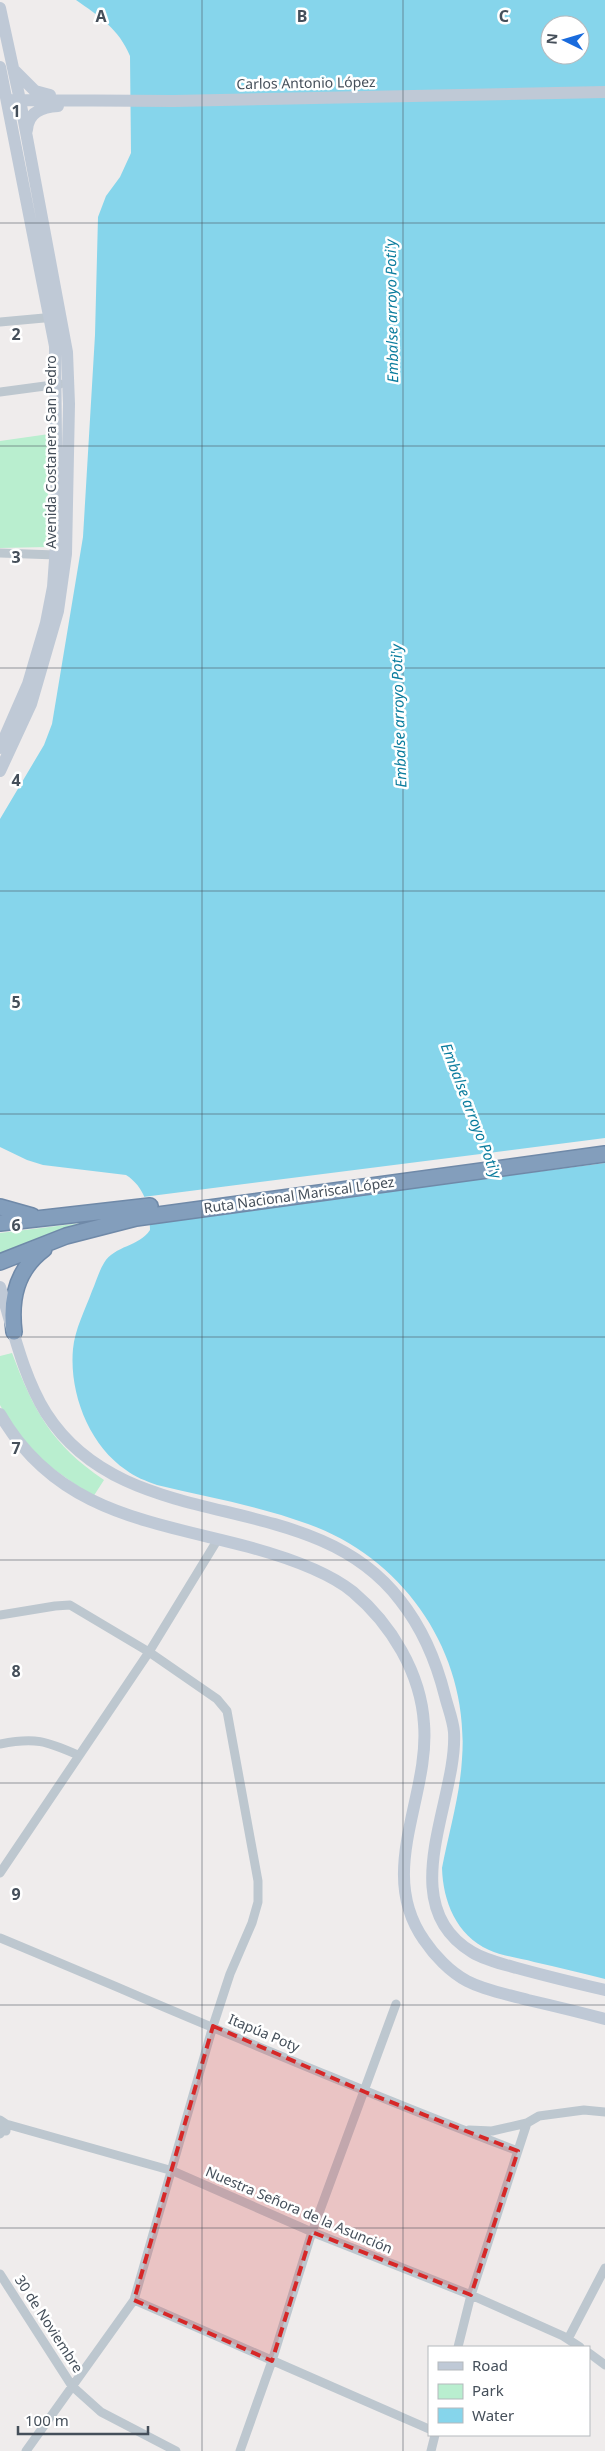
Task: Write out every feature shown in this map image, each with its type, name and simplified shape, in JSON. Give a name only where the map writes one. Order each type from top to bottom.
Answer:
[{"type":"highway","name":"Ruta Nacional Mariscal López","points":[[0,1262],[66,1236],[136,1213],[605,1147]]},
{"type":"highway","name":"Ruta Nacional Mariscal López","points":[[0,1223],[45,1218],[136,1213],[605,1154]]},
{"type":"highway","points":[[0,1207],[45,1218]]},
{"type":"highway","points":[[14,1332],[13,1298],[22,1273],[36,1255],[66,1236]]},
{"type":"main road","name":"Avenida Costanera San Pedro","points":[[0,8],[6,66],[7,100],[55,317]]},
{"type":"main road","name":"Avenida Costanera San Pedro","points":[[0,771],[32,704],[58,611],[66,554],[62,384],[55,346],[55,317],[20,100],[6,66]]},
{"type":"main road","points":[[6,66],[35,91],[44,94],[99,95],[121,100]]},
{"type":"main road","name":"Carlos Antonio López","points":[[7,100],[121,100],[605,92]]},
{"type":"main road","points":[[26,135],[29,119],[40,109],[48,106],[121,100]]},
{"type":"main road","name":"Avenida Costanera San Pedro","points":[[0,748],[28,684],[46,623],[56,555],[62,384]]},
{"type":"main road","points":[[0,1287],[39,1401],[58,1429],[91,1461],[111,1475],[143,1489],[291,1529],[323,1540],[353,1557],[399,1598],[421,1631],[436,1663],[454,1732],[452,1765],[432,1866],[432,1886],[441,1918],[459,1942],[481,1956],[554,1978],[605,1990]]},
{"type":"main road","points":[[0,1414],[13,1435],[38,1463],[51,1475],[80,1495],[123,1514],[276,1554],[313,1569],[351,1590],[377,1614],[387,1627],[411,1669],[422,1704],[424,1751],[405,1846],[402,1872],[406,1903],[416,1930],[432,1952],[465,1980],[488,1990],[605,2019]]},
{"type":"street","points":[[0,322],[55,317]]},
{"type":"street","points":[[0,392],[62,384]]},
{"type":"street","points":[[0,553],[56,555]]},
{"type":"street","points":[[0,1873],[78,1754],[149,1652],[218,1539]]},
{"type":"street","points":[[0,1615],[70,1605],[149,1652],[217,1699],[227,1711],[258,1881],[258,1902],[252,1923],[230,1974],[213,2026],[173,2171],[134,2300],[26,2451]]},
{"type":"street","points":[[0,1744],[23,1740],[47,1742],[78,1754]]},
{"type":"street","name":"Itapúa Poty","points":[[0,1938],[213,2026],[364,2092],[518,2152]]},
{"type":"street","points":[[240,2451],[272,2361],[312,2232],[396,2004]]},
{"type":"street","points":[[459,2129],[492,2131],[527,2123],[539,2116],[584,2110],[605,2112]]},
{"type":"street","points":[[458,2346],[472,2295],[527,2123]]},
{"type":"street","name":"Nuestra Señora de la Asunción","points":[[3,2127],[173,2171],[312,2232],[472,2295],[568,2339],[578,2346]]},
{"type":"street","points":[[568,2339],[605,2268]]},
{"type":"street","name":"30 de Noviembre","points":[[0,2274],[72,2386],[101,2412],[176,2451]]},
{"type":"street","points":[[134,2300],[428,2429]]},
{"type":"street","points":[[590,2355],[605,2364]]},
{"type":"street","points":[[431,2451],[435,2436]]},
{"type":"highlighted area","points":[[213,2026],[365,2092],[518,2151],[471,2295],[312,2232],[272,2361],[134,2300]]},
{"type":"green space","points":[[49,434],[47,547],[0,548],[0,441]]},
{"type":"green space","points":[[82,1223],[0,1254],[0,1233]]},
{"type":"green space","points":[[12,1353],[28,1392],[46,1425],[70,1453],[104,1480],[93,1497],[38,1458],[8,1420],[0,1405],[0,1356]]},
{"type":"water","name":"Embalse arroyo Poti'y","points":[[76,0],[605,0],[605,1979],[489,1950],[478,1944],[468,1935],[454,1916],[445,1893],[442,1868],[461,1773],[462,1720],[455,1683],[443,1648],[425,1616],[402,1586],[375,1561],[343,1540],[308,1524],[271,1512],[149,1482],[126,1470],[102,1447],[84,1417],[78,1400],[74,1383],[74,1342],[104,1263],[114,1253],[140,1240],[150,1230],[149,1214],[145,1199],[138,1186],[126,1175],[43,1165],[27,1160],[0,1147],[0,819],[44,745],[52,724],[83,537],[95,335],[98,217],[106,196],[120,177],[131,153],[130,56],[120,38],[100,18]]},
{"type":"pier","points":[[605,1138],[605,1163],[147,1222],[143,1197]]}]
